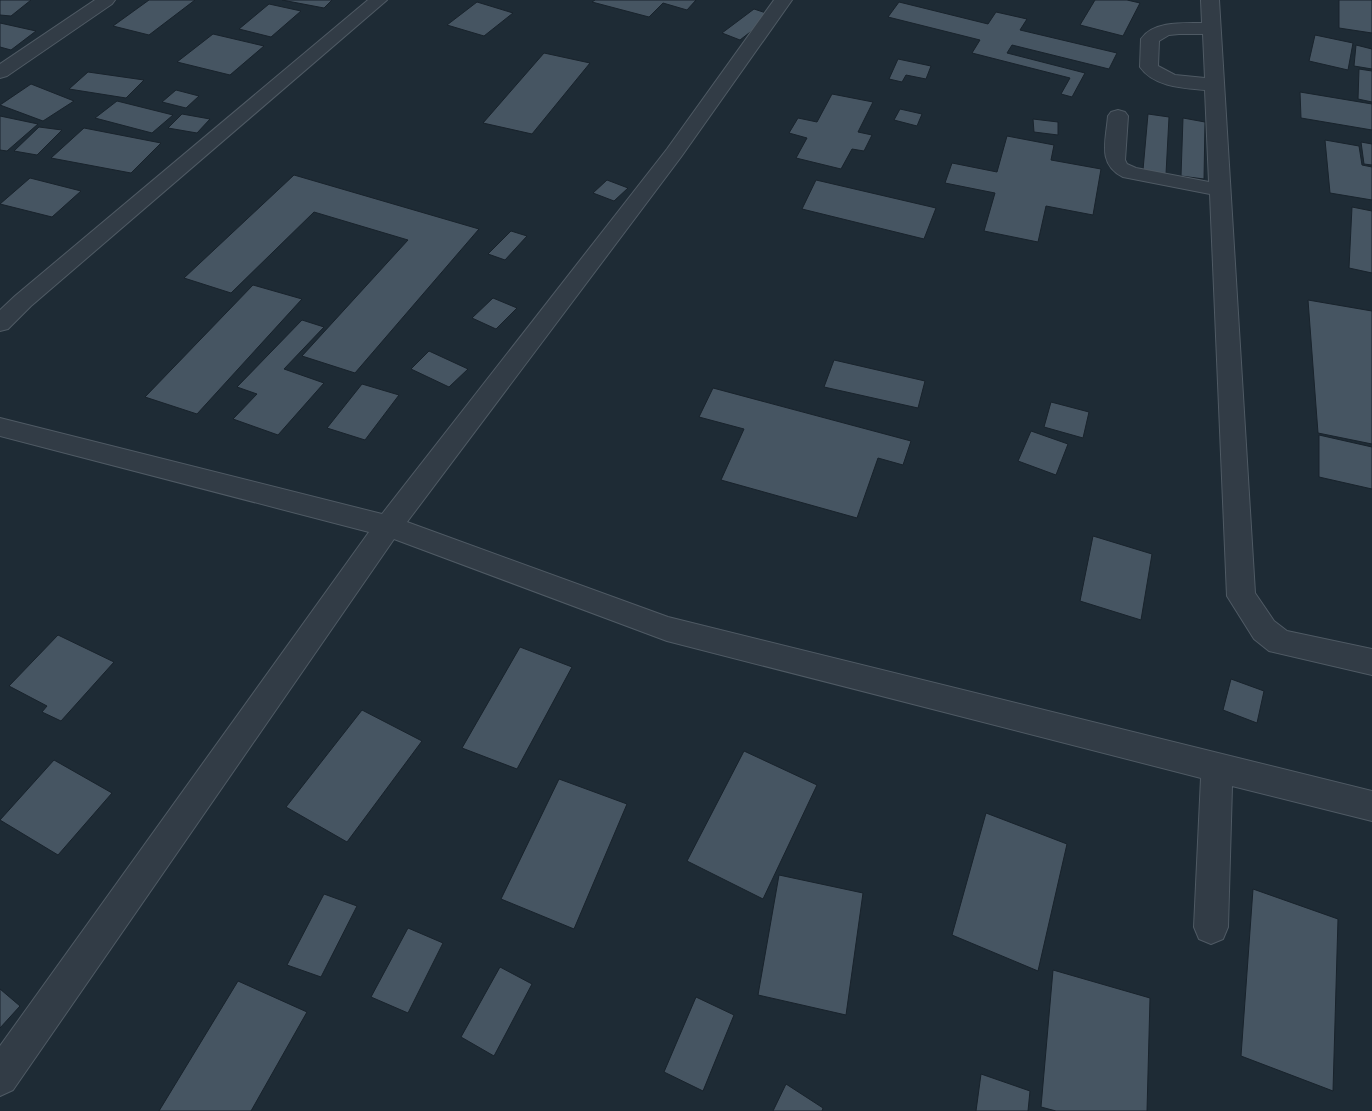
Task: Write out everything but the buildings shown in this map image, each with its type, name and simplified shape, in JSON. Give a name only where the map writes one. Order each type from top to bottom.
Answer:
[{"type":"street","points":[[0,72],[106,0]]},
{"type":"street","points":[[0,323],[23,301],[378,0]]},
{"type":"street","points":[[0,1077],[388,526],[674,153],[783,0]]},
{"type":"street","points":[[1210,0],[1240,596],[1264,630],[1279,642],[1372,662]]},
{"type":"street","points":[[1211,28],[1164,30],[1155,34],[1150,39],[1149,68],[1154,74],[1165,78],[1214,85]]},
{"type":"street","points":[[1118,116],[1115,160],[1120,168],[1130,173],[1220,190]]},
{"type":"street","points":[[0,294],[23,301]]},
{"type":"street","points":[[0,427],[388,526],[667,629],[1372,806]]},
{"type":"street","points":[[1210,927],[1217,767]]}]
